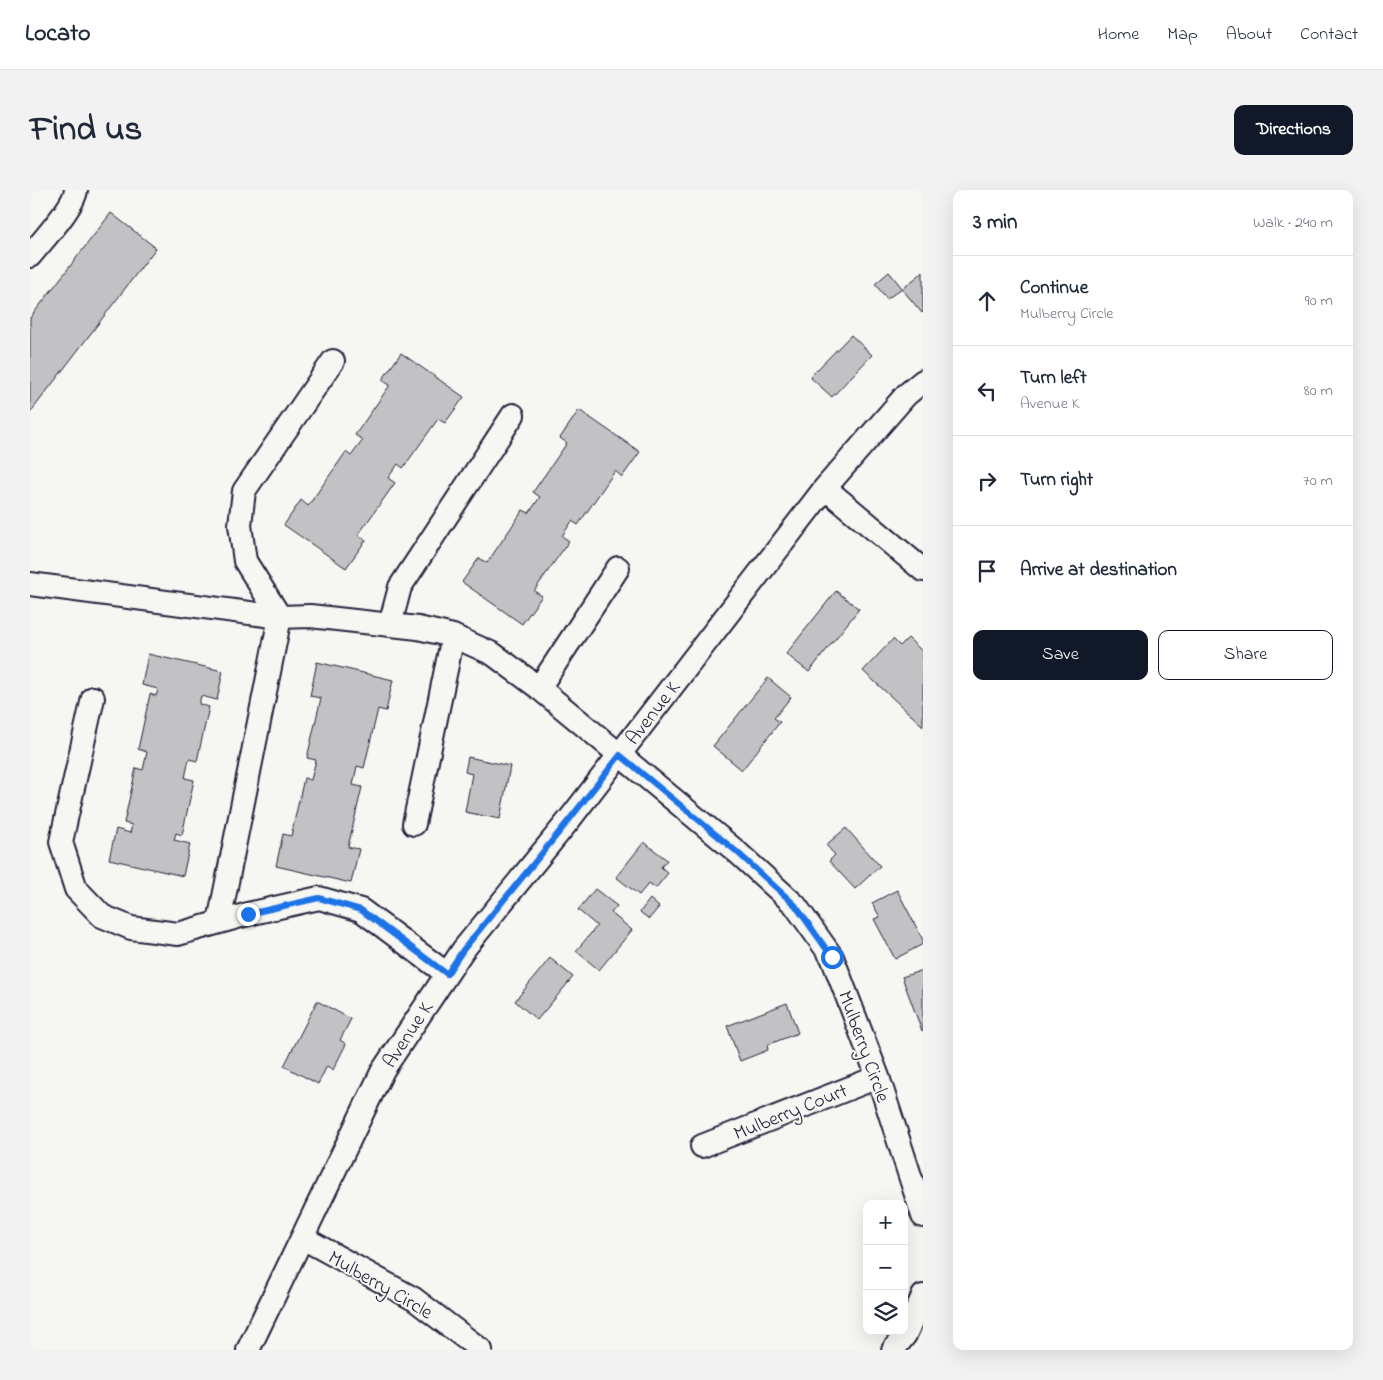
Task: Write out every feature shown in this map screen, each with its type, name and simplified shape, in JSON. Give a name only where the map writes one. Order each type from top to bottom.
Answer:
[{"type":"street","points":[[30,256],[66,211],[76,194],[76,190]]},
{"type":"street","points":[[219,922],[280,617],[245,561],[240,525],[244,491],[333,361]]},
{"type":"street","name":"Avenue K","points":[[248,1350],[383,1070],[463,950],[620,755],[825,488],[906,395],[923,380]]},
{"type":"street","points":[[390,625],[400,587],[512,415]]},
{"type":"street","points":[[825,488],[923,570]]},
{"type":"street","points":[[539,688],[618,568]]},
{"type":"street","name":"Mulberry Circle","points":[[30,584],[280,617],[310,616],[418,628],[453,636],[493,654],[539,688],[737,852],[795,905],[832,957],[878,1077],[923,1216]]},
{"type":"street","points":[[414,824],[453,636]]},
{"type":"street","points":[[93,698],[61,842],[76,889],[102,916],[131,928],[178,934],[248,914],[319,898],[361,910],[447,974]]},
{"type":"street","name":"Mulberry Court","points":[[702,1146],[878,1077]]},
{"type":"street","name":"Mulberry Circle","points":[[302,1238],[414,1299],[481,1350]]},
{"type":"street","points":[[893,1350],[905,1334],[923,1296]]},
{"type":"building","points":[[111,213],[156,248],[30,413],[30,318]]},
{"type":"building","points":[[889,272],[902,288],[887,299],[875,284]]},
{"type":"building","points":[[923,272],[923,312],[922,313],[902,289]]},
{"type":"building","points":[[851,335],[872,355],[832,397],[810,377]]},
{"type":"building","points":[[401,353],[464,397],[445,423],[438,419],[403,468],[398,464],[388,478],[395,483],[358,535],[366,540],[346,568],[284,525],[301,500],[308,506],[346,452],[351,456],[363,440],[355,435],[390,385],[382,380]]},
{"type":"building","points":[[579,410],[640,452],[622,477],[615,471],[578,525],[572,521],[562,536],[569,541],[534,591],[542,596],[522,624],[462,582],[479,558],[487,563],[523,510],[529,513],[540,497],[533,492],[567,443],[560,438]]},
{"type":"building","points":[[836,591],[859,609],[809,672],[786,654]]},
{"type":"building","points":[[908,638],[923,652],[923,665],[921,667],[923,668],[923,726],[863,671],[893,639],[900,646]]},
{"type":"building","points":[[148,654],[223,671],[217,700],[201,696],[199,704],[209,707],[197,761],[189,759],[185,778],[194,780],[182,835],[176,833],[174,840],[190,844],[183,876],[109,859],[116,829],[130,833],[132,825],[124,823],[136,768],[143,770],[147,752],[138,749],[150,694],[156,696],[158,689],[142,685]]},
{"type":"building","points":[[317,662],[393,680],[386,711],[378,709],[364,768],[357,766],[353,785],[362,787],[348,847],[359,849],[351,883],[276,866],[283,834],[291,836],[304,778],[311,780],[316,760],[307,758],[321,698],[310,696]]},
{"type":"building","points":[[768,678],[791,697],[774,718],[780,722],[742,770],[713,746]]},
{"type":"building","points":[[468,757],[510,766],[500,819],[465,812],[472,774],[465,772]]},
{"type":"building","points":[[846,828],[880,866],[855,889],[829,861],[835,855],[826,845]]},
{"type":"building","points":[[644,842],[667,860],[661,867],[668,873],[656,888],[649,883],[639,895],[616,877]]},
{"type":"building","points":[[595,889],[617,906],[611,913],[632,930],[599,970],[576,951],[597,926],[578,910]]},
{"type":"building","points":[[897,890],[923,940],[923,944],[895,959],[874,919],[880,917],[872,903]]},
{"type":"building","points":[[650,899],[659,907],[649,919],[640,912]]},
{"type":"building","points":[[550,958],[573,977],[537,1020],[515,1001]]},
{"type":"building","points":[[923,970],[923,1030],[922,1031],[902,977]]},
{"type":"building","points":[[317,1001],[351,1019],[340,1040],[346,1044],[333,1070],[327,1066],[318,1084],[284,1066]]},
{"type":"building","points":[[787,1003],[798,1033],[767,1045],[768,1050],[740,1061],[727,1026]]},
{"type":"route","points":[[248,914],[319,898],[361,910],[447,974],[463,950],[620,755],[737,852],[795,905],[832,957]]}]
